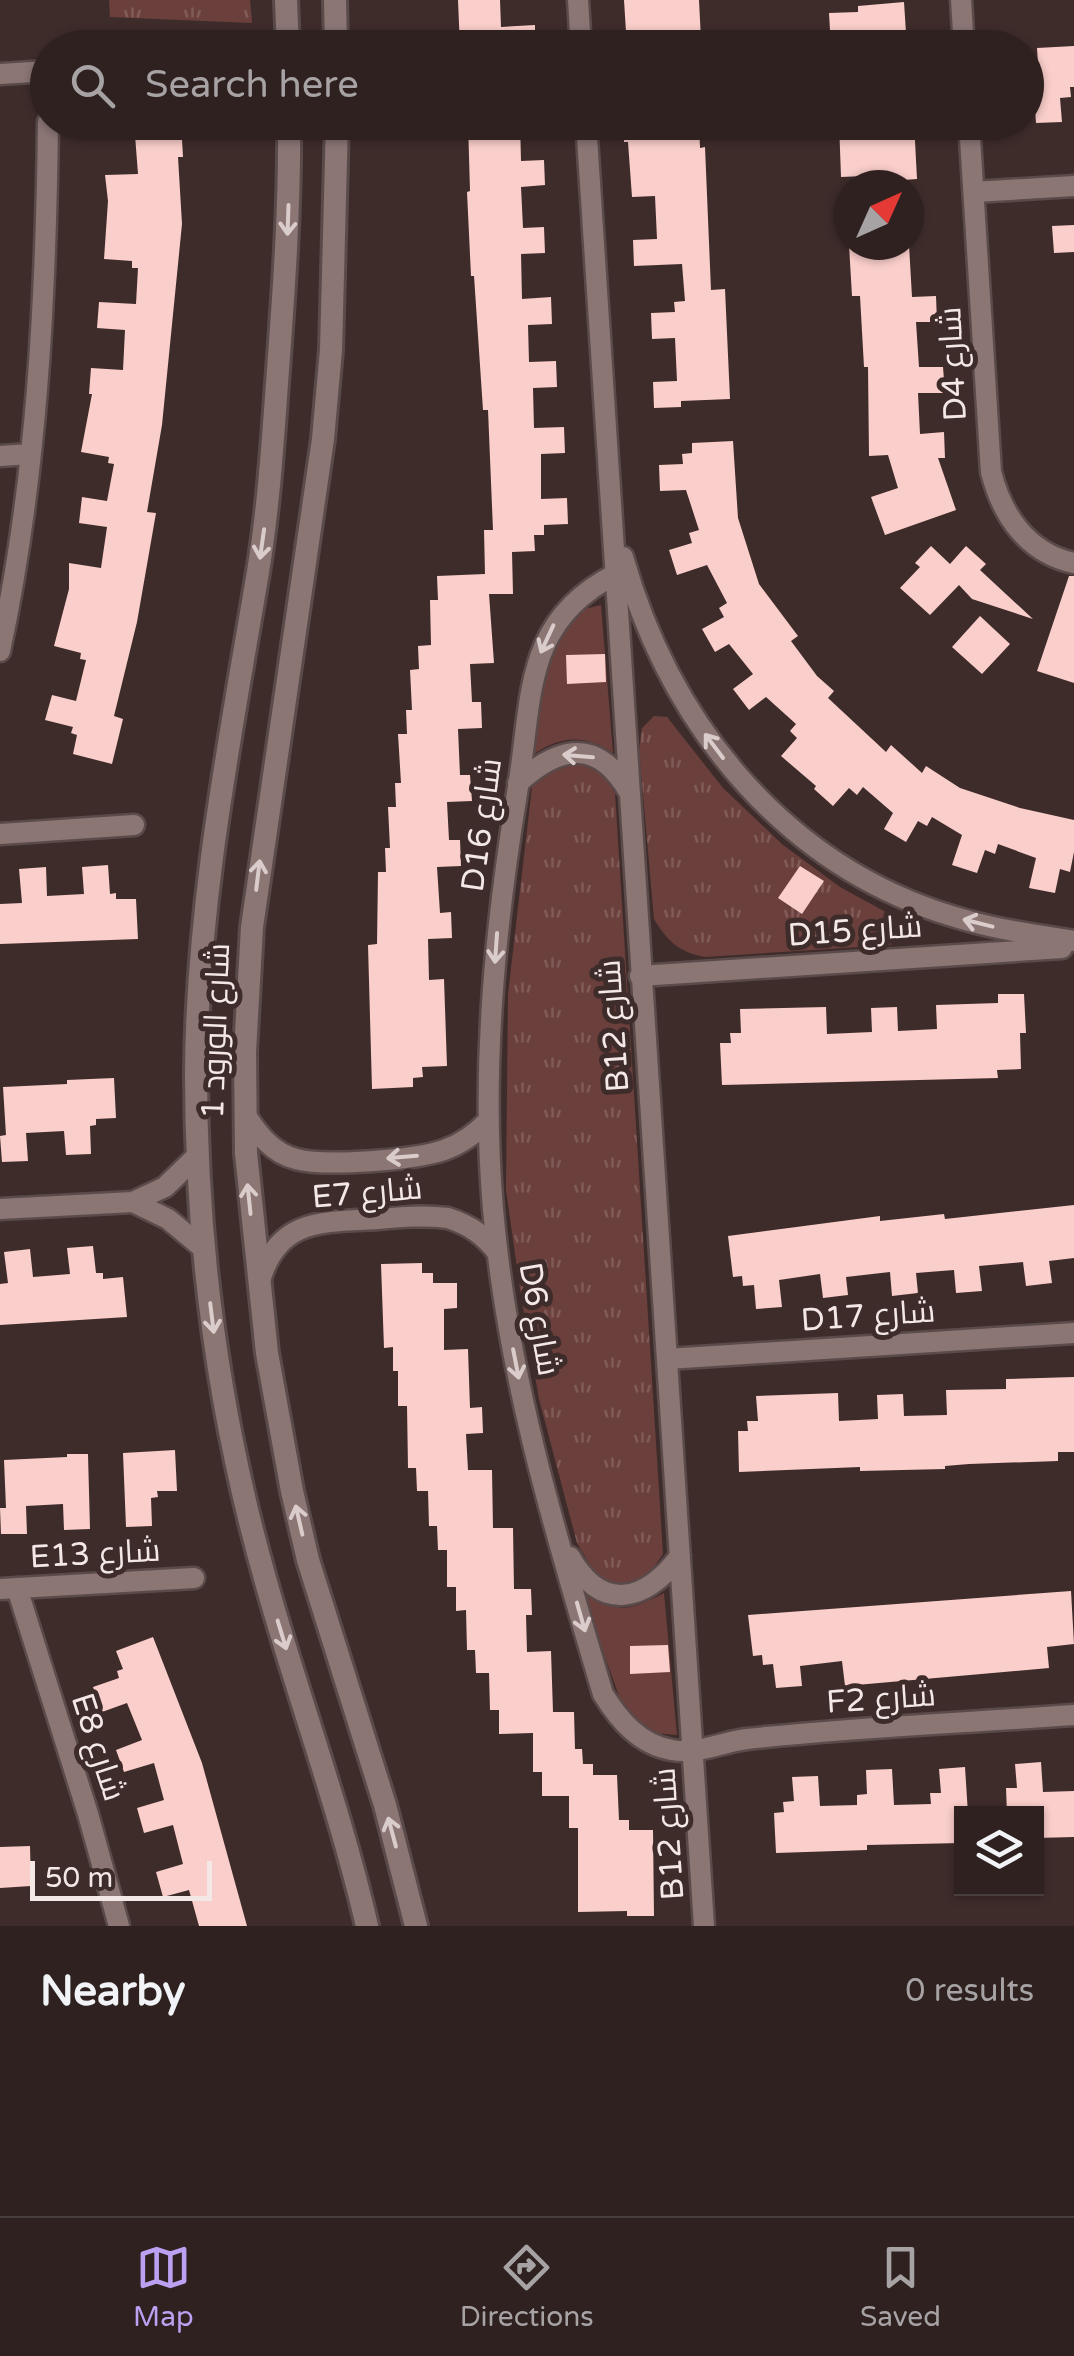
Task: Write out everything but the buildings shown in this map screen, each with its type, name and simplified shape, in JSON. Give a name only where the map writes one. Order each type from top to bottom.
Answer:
[{"type":"street","points":[[286,0],[287,30]]},
{"type":"street","points":[[335,0],[336,30]]},
{"type":"street","points":[[578,0],[580,30]]},
{"type":"street","points":[[961,0],[963,30]]},
{"type":"street","points":[[0,74],[30,72]]},
{"type":"street","points":[[0,651],[22,532],[30,454],[42,321],[47,140]]},
{"type":"street","name":"شارع الورود 1","points":[[289,140],[286,272],[267,502],[204,910],[198,1024],[198,1155],[216,1349],[246,1505],[367,1926]]},
{"type":"street","name":"شارع الورود 1","points":[[336,140],[331,350],[324,439],[259,864],[248,989],[248,1195],[278,1422],[308,1560],[385,1805],[416,1926]]},
{"type":"street","name":"B12 شارع","points":[[587,140],[704,1926]]},
{"type":"street","name":"D4 شارع","points":[[970,140],[988,446],[997,496],[1009,519],[1026,538],[1044,552],[1074,563]]},
{"type":"street","points":[[974,192],[1074,186]]},
{"type":"street","points":[[0,456],[30,454]]},
{"type":"street","points":[[612,519],[632,590],[658,654],[690,714],[730,769],[778,818],[821,852],[916,904],[968,921],[1074,944]]},
{"type":"street","name":"D16 شارع","points":[[489,1120],[497,936],[538,660],[558,618],[574,600],[616,574]]},
{"type":"street","points":[[518,782],[548,760],[579,753],[600,758],[617,770],[630,794]]},
{"type":"street","points":[[0,834],[134,825]]},
{"type":"street","name":"D15 شارع","points":[[640,976],[1074,944]]},
{"type":"street","name":"E7 شارع","points":[[245,1114],[257,1134],[274,1149],[294,1159],[332,1162],[431,1154],[462,1142],[489,1120]]},
{"type":"street","name":"D6 شارع","points":[[489,1120],[497,1252],[522,1397],[603,1694],[615,1714],[651,1744],[673,1751],[694,1750]]},
{"type":"street","points":[[0,1209],[133,1202],[165,1187],[198,1155]]},
{"type":"street","points":[[133,1202],[168,1219],[204,1249]]},
{"type":"street","name":"E7 شارع","points":[[259,1283],[274,1250],[286,1236],[316,1223],[448,1218],[484,1235],[497,1252]]},
{"type":"street","name":"D17 شارع","points":[[666,1359],[1074,1333]]},
{"type":"street","name":"D6 شارع","points":[[554,1524],[583,1579],[602,1592],[623,1596],[645,1592],[663,1579],[680,1556]]},
{"type":"street","name":"E13 شارع","points":[[8,1589],[194,1578]]},
{"type":"street","name":"E8 شارع","points":[[8,1589],[88,1814],[119,1926]]},
{"type":"street","name":"F2 شارع","points":[[694,1750],[748,1739],[1074,1715]]},
{"type":"green space","points":[[109,0],[250,0],[252,23],[110,17]]},
{"type":"green space","points":[[601,605],[613,753],[590,742],[568,740],[526,760],[557,635],[580,610]]},
{"type":"green space","points":[[654,716],[667,717],[723,788],[783,845],[840,887],[893,916],[899,926],[899,937],[890,945],[705,957],[681,949],[669,940],[654,919],[639,749],[642,728]]},
{"type":"green space","points":[[580,765],[601,774],[615,793],[663,1554],[645,1580],[619,1586],[597,1577],[577,1543],[539,1399],[506,1190],[508,994],[532,787],[554,771]]},
{"type":"green space","points":[[581,1590],[622,1608],[664,1593],[677,1735],[652,1733],[624,1710]]}]
